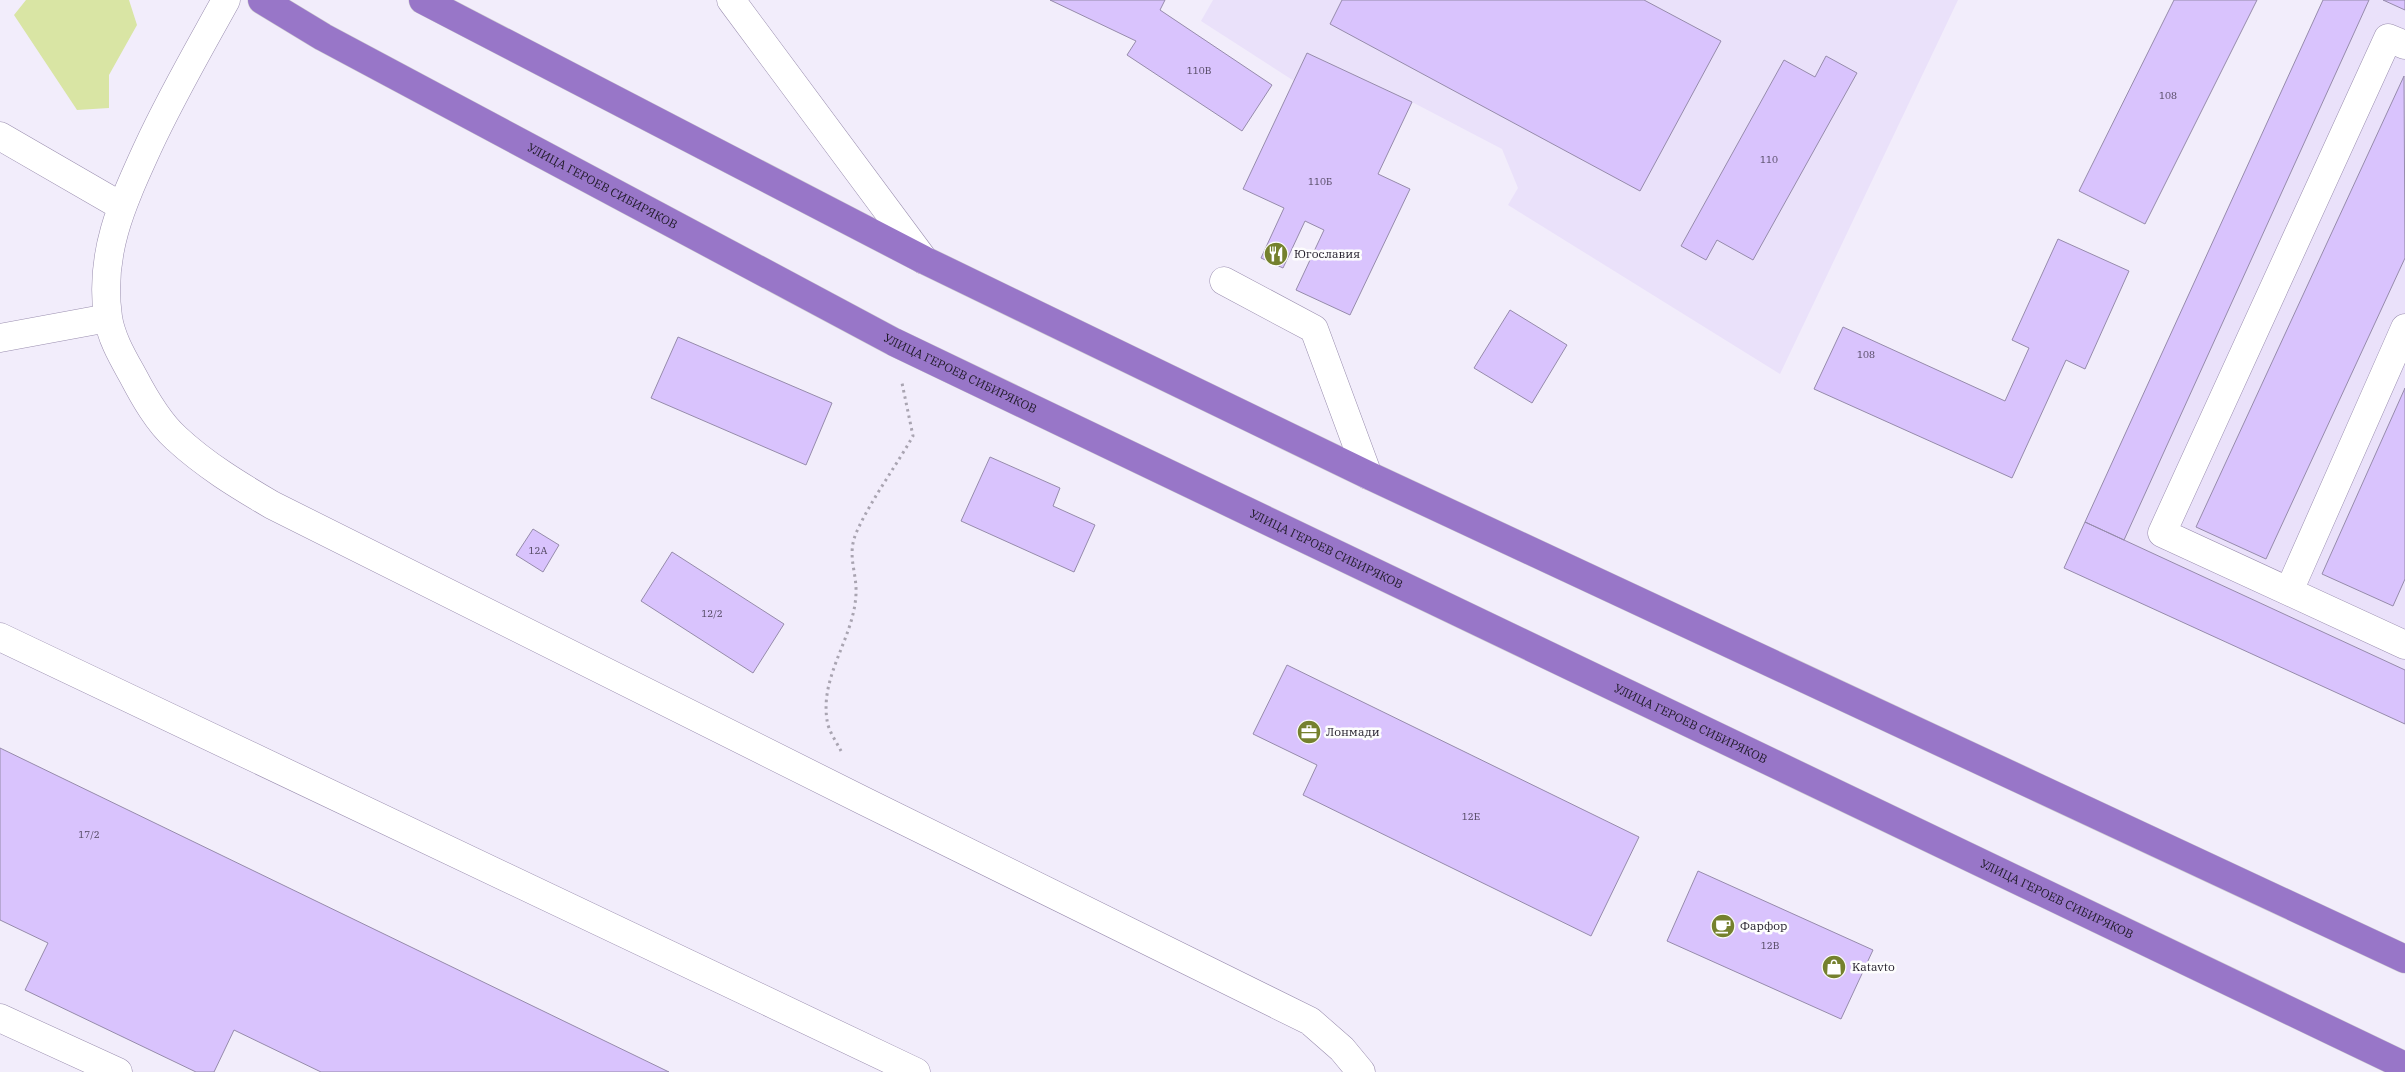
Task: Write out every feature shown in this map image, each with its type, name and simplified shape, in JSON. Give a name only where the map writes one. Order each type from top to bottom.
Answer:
[{"type":"highway","name":"УЛИЦА ГЕРОЕВ СИБИРЯКОВ","points":[[262,0],[323,37],[894,342],[2405,1066]]},
{"type":"highway","points":[[423,0],[924,260],[1368,475],[2405,959]]},
{"type":"street","points":[[226,0],[167,106],[120,206],[110,241],[106,274],[108,318],[120,353],[143,396],[174,437],[215,471],[272,505],[864,801],[1310,1021],[1342,1049],[1361,1072]]},
{"type":"street","points":[[731,0],[924,260]]},
{"type":"street","points":[[2405,45],[2388,38],[2162,533],[2405,645]]},
{"type":"street","points":[[0,136],[120,206]]},
{"type":"street","points":[[1224,281],[1314,329],[1368,475]]},
{"type":"street","points":[[0,338],[108,318]]},
{"type":"street","points":[[2289,591],[2405,328]]},
{"type":"street","points":[[0,637],[916,1072]]},
{"type":"street","points":[[0,1018],[118,1072]]},
{"type":"path","points":[[864,801],[827,722],[826,701],[832,673],[851,617],[856,594],[850,556],[856,532],[913,436],[894,342]]},
{"type":"shaded area","points":[[1213,0],[1958,0],[1780,374],[1508,205],[1518,188],[1502,149],[1412,102],[1307,53],[1294,81],[1201,21]]},
{"type":"shaded area","points":[[2323,0],[2405,0],[2405,724],[2064,568]]},
{"type":"green space","points":[[26,0],[129,0],[137,25],[109,75],[109,108],[77,110],[14,15]]},
{"type":"building","points":[[1050,0],[1165,0],[1160,10],[1272,85],[1242,131],[1127,55],[1136,41]]},
{"type":"building","points":[[1342,0],[1644,0],[1721,41],[1640,191],[1330,24]]},
{"type":"building","points":[[2174,0],[2257,0],[2145,224],[2079,191]]},
{"type":"building","points":[[2323,0],[2369,0],[2124,540],[2085,522]]},
{"type":"building","points":[[2383,0],[2405,0],[2405,10]]},
{"type":"building","points":[[1307,53],[1412,102],[1378,174],[1410,189],[1350,315],[1296,290],[1324,230],[1305,221],[1283,268],[1261,258],[1284,208],[1243,189]]},
{"type":"building","points":[[1826,56],[1857,73],[1753,260],[1717,240],[1706,260],[1681,246],[1784,60],[1815,77]]},
{"type":"building","points":[[2404,76],[2405,258],[2266,559],[2196,527]]},
{"type":"building","points":[[2058,239],[2129,271],[2085,369],[2066,360],[2012,478],[1814,389],[1843,327],[2005,401],[2029,348],[2012,340]]},
{"type":"building","points":[[1510,310],[1567,345],[1532,403],[1474,368]]},
{"type":"building","points":[[678,337],[832,403],[806,465],[651,398]]},
{"type":"building","points":[[2405,388],[2405,579],[2393,606],[2322,574]]},
{"type":"building","points":[[990,457],[1060,488],[1053,506],[1095,525],[1074,572],[961,521]]},
{"type":"building","points":[[2085,522],[2405,670],[2405,724],[2064,568]]},
{"type":"building","points":[[533,529],[559,545],[543,572],[516,555]]},
{"type":"building","points":[[672,552],[784,624],[753,673],[641,601]]},
{"type":"building","points":[[1287,665],[1639,837],[1591,936],[1303,795],[1317,765],[1253,734]]},
{"type":"building","points":[[0,748],[669,1072],[321,1072],[234,1030],[214,1072],[196,1072],[25,990],[48,943],[0,920]]},
{"type":"building","points":[[1698,871],[1873,950],[1841,1019],[1667,941]]},
{"type":"place","name":"Югославия","points":[[1276,254]]},
{"type":"place","name":"Лонмади","points":[[1309,732]]},
{"type":"place","name":"Фарфор","points":[[1723,926]]},
{"type":"place","name":"Katavto","points":[[1834,967]]}]
